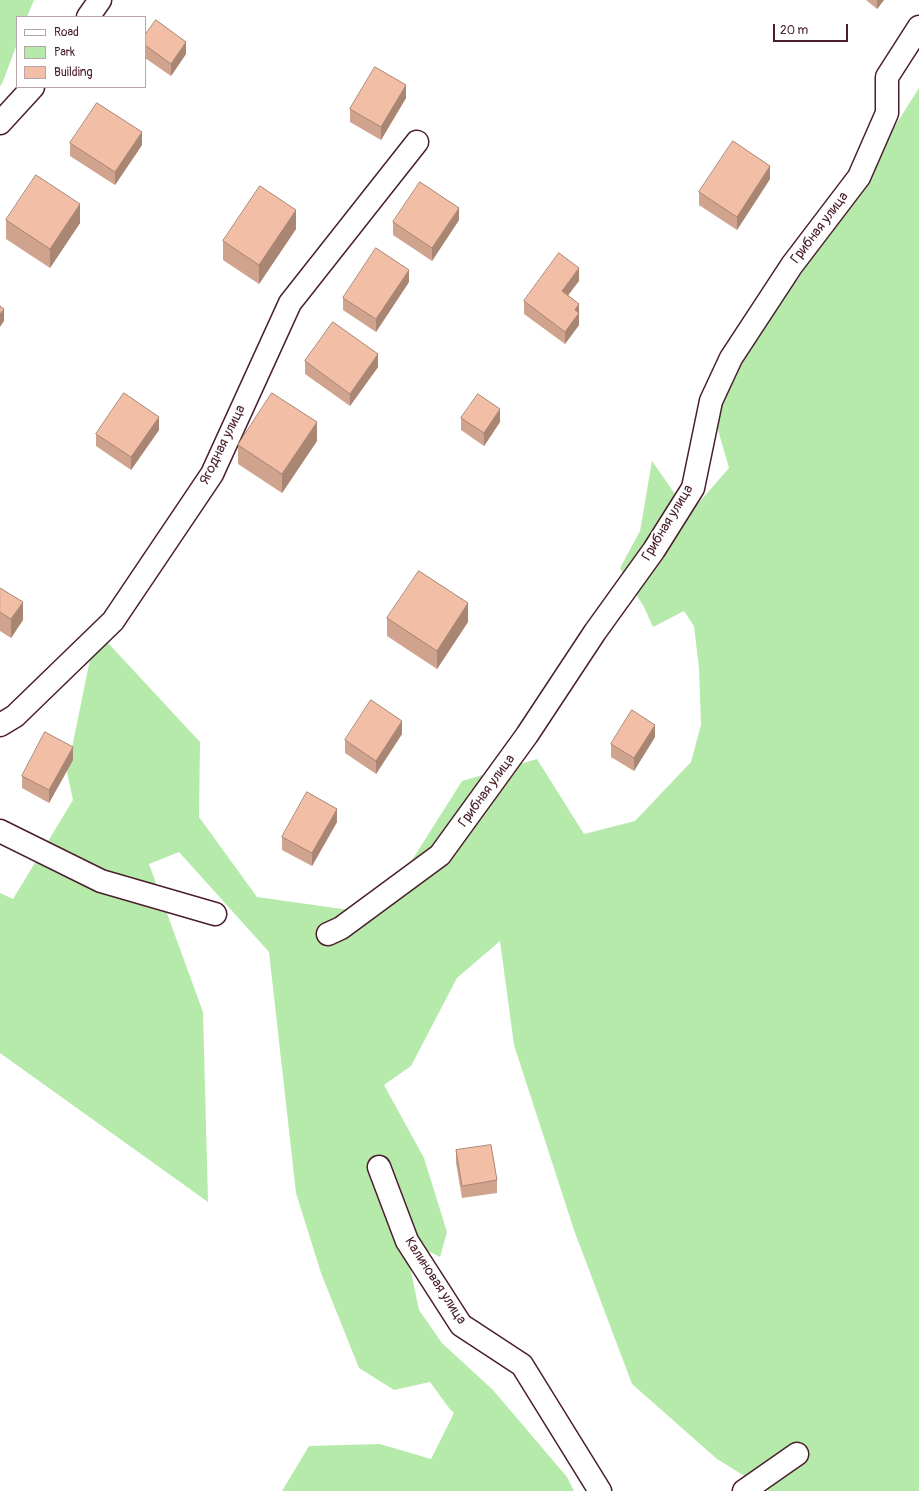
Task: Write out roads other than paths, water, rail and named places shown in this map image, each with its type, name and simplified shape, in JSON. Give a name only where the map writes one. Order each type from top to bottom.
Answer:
[{"type":"street","points":[[89,16],[100,0]]},
{"type":"street","name":"Грибная улица","points":[[328,934],[341,928],[440,855],[527,735],[596,632],[654,550],[693,488],[711,401],[731,358],[792,265],[859,177],[887,113],[887,77],[919,27]]},
{"type":"street","points":[[0,122],[33,88]]},
{"type":"street","name":"Ягодная улица","points":[[0,725],[15,716],[113,621],[212,474],[290,303],[417,142]]},
{"type":"street","points":[[0,831],[101,881],[215,914]]},
{"type":"street","name":"Калиновая улица","points":[[379,1167],[407,1241],[461,1325],[522,1365],[600,1491]]},
{"type":"street","points":[[744,1491],[797,1454]]}]
